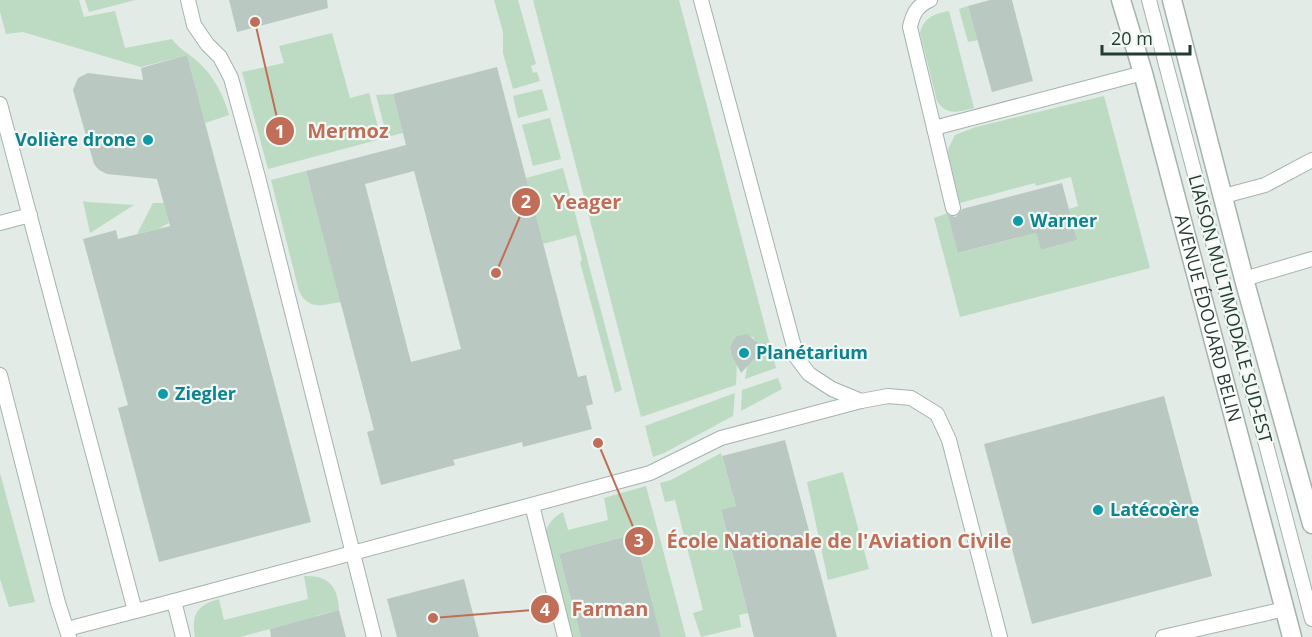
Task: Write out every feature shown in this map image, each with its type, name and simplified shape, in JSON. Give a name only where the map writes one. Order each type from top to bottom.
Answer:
[{"type":"street","name":"AVENUE ÉDOUARD BELIN","points":[[1121,0],[1143,73],[1292,637]]},
{"type":"street","points":[[1172,0],[1244,279],[1312,524]]},
{"type":"lane","points":[[188,0],[194,25],[207,44],[220,57],[231,78],[374,637]]},
{"type":"lane","points":[[701,0],[797,358],[809,374],[832,389],[861,401]]},
{"type":"lane","points":[[930,0],[920,5],[914,12],[910,27],[953,208]]},
{"type":"lane","name":"LIAISON MULTIMODALE SUD-EST","points":[[1149,0],[1312,619]]},
{"type":"lane","points":[[934,128],[1143,73]]},
{"type":"lane","points":[[0,104],[135,611]]},
{"type":"lane","points":[[1224,196],[1265,185],[1312,160]]},
{"type":"lane","points":[[0,223],[30,214]]},
{"type":"lane","points":[[1244,279],[1312,259]]},
{"type":"lane","points":[[0,375],[55,592],[68,633],[135,611],[650,473],[721,438],[888,396],[911,398],[937,414],[949,440],[1000,637]]},
{"type":"lane","points":[[532,505],[565,637]]},
{"type":"lane","points":[[174,601],[183,637]]},
{"type":"lane","points":[[1163,637],[1285,609]]},
{"type":"green space","points":[[0,0],[79,0],[84,17],[115,11],[125,48],[172,39],[213,79],[229,115],[205,123],[187,55],[141,67],[23,32],[6,34],[0,12]]},
{"type":"green space","points":[[85,0],[135,0],[89,12]]},
{"type":"green space","points":[[494,0],[518,0],[536,64],[531,66],[533,73],[537,72],[540,81],[513,89],[503,53],[503,32]]},
{"type":"green space","points":[[533,0],[679,0],[776,368],[745,379],[748,363],[757,356],[759,347],[753,337],[741,335],[730,347],[731,354],[737,361],[736,385],[641,417]]},
{"type":"green space","points":[[968,6],[978,40],[968,42],[959,9]]},
{"type":"green space","points":[[949,11],[974,108],[954,112],[945,109],[937,101],[920,33],[924,23],[930,17]]},
{"type":"green space","points":[[332,33],[350,98],[369,93],[381,139],[268,169],[242,72],[284,63],[279,46]]},
{"type":"green space","points":[[542,89],[548,110],[518,118],[513,96]]},
{"type":"green space","points":[[393,94],[403,133],[387,137],[376,95]]},
{"type":"green space","points":[[1104,96],[1150,268],[960,317],[934,218],[948,213],[959,253],[1036,233],[1041,250],[1077,240],[1069,209],[1078,206],[1071,177],[1036,186],[1035,183],[960,203],[948,149],[955,135],[976,127]]},
{"type":"green space","points":[[550,118],[561,159],[533,166],[522,125]]},
{"type":"green space","points":[[563,168],[622,390],[615,393],[580,262],[582,260],[576,235],[543,244],[526,178]]},
{"type":"green space","points":[[306,171],[341,302],[312,304],[307,302],[299,291],[271,180]]},
{"type":"green space","points":[[83,201],[88,202],[134,205],[90,233]]},
{"type":"green space","points":[[153,203],[164,203],[169,223],[158,229],[137,234]]},
{"type":"green space","points":[[778,378],[782,389],[741,411],[742,390]]},
{"type":"green space","points":[[735,393],[733,416],[653,457],[645,426]]},
{"type":"green space","points":[[721,453],[736,506],[721,511],[748,613],[739,615],[741,627],[701,637],[693,613],[703,610],[675,500],[665,502],[660,483],[671,480]]},
{"type":"green space","points":[[843,472],[869,569],[828,580],[807,482]]},
{"type":"green space","points":[[0,473],[35,602],[9,607],[0,579]]},
{"type":"green space","points":[[646,486],[686,637],[661,637],[633,534],[559,554],[581,637],[568,637],[545,533],[548,526],[563,512],[568,530],[608,520],[604,498]]},
{"type":"green space","points":[[304,576],[326,580],[337,595],[339,610],[315,616],[320,637],[300,621],[240,637],[195,637],[195,617],[205,604],[219,599],[224,620],[308,599]]},
{"type":"building","points":[[229,0],[327,0],[328,8],[237,32]]},
{"type":"building","points":[[990,0],[1012,0],[1033,81],[992,92],[968,6]]},
{"type":"building","name":"Ziegler","points":[[187,55],[311,522],[159,562],[118,408],[128,405],[83,239],[116,230],[118,239],[170,226],[157,179],[107,174],[94,164],[73,90],[78,78],[88,73],[143,80],[141,68]]},
{"type":"building","points":[[497,67],[578,377],[586,375],[593,404],[586,406],[592,429],[523,447],[522,442],[453,460],[455,465],[381,485],[367,432],[374,430],[306,171],[406,145],[393,94]],"holes":[[[414,171],[461,349],[411,362],[365,184]]]},
{"type":"building","name":"Warner","points":[[1062,183],[1077,240],[1041,250],[1036,233],[958,253],[948,215],[956,217],[962,209]]},
{"type":"building","name":"Planétarium","points":[[747,334],[757,342],[758,352],[741,373],[730,348],[737,336]]},
{"type":"building","name":"Latécoère","points":[[1164,396],[1212,576],[1032,624],[984,444]]},
{"type":"building","points":[[785,440],[837,637],[754,637],[721,510],[736,506],[722,456]]},
{"type":"building","points":[[634,534],[661,637],[581,637],[559,554]]},
{"type":"building","points":[[464,579],[479,637],[397,637],[387,599]]},
{"type":"building","points":[[339,610],[346,637],[271,637],[270,629]]},
{"type":"place","name":"Mermoz","points":[[255,22]]},
{"type":"place","name":"Volière drone","points":[[148,140]]},
{"type":"place","name":"Warner","points":[[1018,221]]},
{"type":"place","name":"Yeager","points":[[496,273]]},
{"type":"place","name":"Planétarium","points":[[744,353]]},
{"type":"place","name":"Ziegler","points":[[163,394]]},
{"type":"place","name":"École Nationale de l'Aviation Civile","points":[[598,443]]},
{"type":"place","name":"Latécoère","points":[[1098,510]]},
{"type":"place","name":"Farman","points":[[433,618]]}]
